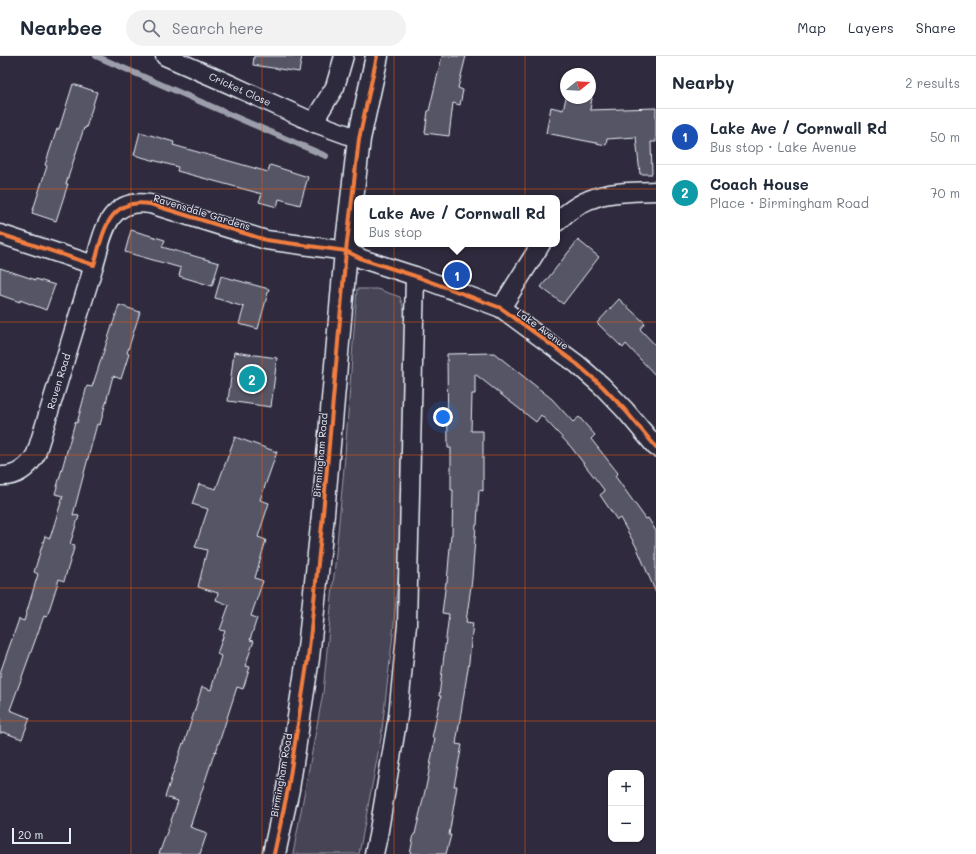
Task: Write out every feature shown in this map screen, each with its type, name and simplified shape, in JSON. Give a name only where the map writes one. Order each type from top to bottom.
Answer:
[{"type":"highway","name":"Birmingham Road","points":[[274,854],[288,788],[308,658],[322,526],[346,250],[359,139],[377,56]]},
{"type":"street","name":"Cricket Close","points":[[165,56],[315,124],[359,139]]},
{"type":"street","points":[[315,124],[320,111],[335,87],[344,56]]},
{"type":"street","points":[[560,219],[577,206],[607,194],[623,192],[656,192]]},
{"type":"street","name":"Ravensdale Gardens","points":[[94,265],[107,224],[111,217],[124,206],[141,203],[150,204],[266,240],[346,250]]},
{"type":"street","points":[[0,234],[94,265]]},
{"type":"street","points":[[501,308],[540,247]]},
{"type":"street","name":"Lake Avenue","points":[[346,250],[362,259],[416,276],[501,308],[577,364],[597,382],[625,410],[656,448]]},
{"type":"street","name":"Raven Road","points":[[0,476],[6,477],[20,472],[27,467],[36,454],[94,265]]},
{"type":"street","points":[[374,854],[398,716],[407,625],[416,276]]},
{"type":"shaded area","points":[[357,289],[377,289],[400,297],[406,316],[403,522],[393,634],[381,738],[359,854],[293,854],[323,693],[344,468]]},
{"type":"building","points":[[254,56],[302,56],[299,72],[253,65]]},
{"type":"building","points":[[442,56],[466,56],[458,88],[463,90],[460,105],[453,103],[449,136],[425,133],[428,111]]},
{"type":"building","points":[[73,84],[97,92],[66,184],[68,184],[56,221],[32,213],[47,166],[45,165],[57,129],[59,129]]},
{"type":"building","points":[[564,104],[591,104],[590,110],[656,108],[656,142],[651,142],[652,174],[640,174],[636,137],[607,139],[606,145],[546,133],[551,107],[563,110]]},
{"type":"building","points":[[140,132],[174,142],[173,145],[268,172],[270,165],[308,177],[300,205],[279,199],[277,207],[259,202],[262,194],[177,171],[178,167],[134,155]]},
{"type":"building","points":[[131,230],[165,240],[162,247],[219,263],[212,286],[179,276],[181,268],[125,252]]},
{"type":"building","points":[[578,240],[599,257],[563,304],[541,287]]},
{"type":"building","points":[[0,268],[55,285],[46,310],[20,300],[20,302],[0,295]]},
{"type":"building","points":[[221,276],[269,289],[258,329],[239,324],[244,307],[215,298]]},
{"type":"building","points":[[619,299],[645,323],[640,329],[656,346],[656,376],[626,344],[623,348],[597,323]]},
{"type":"building","points":[[119,305],[140,312],[127,353],[129,354],[121,379],[113,376],[100,425],[97,424],[73,515],[79,516],[70,544],[75,545],[64,581],[59,579],[47,617],[44,616],[10,710],[30,718],[22,739],[3,732],[0,733],[0,673],[19,619],[24,621],[38,574],[34,572],[45,536],[50,538],[63,496],[55,494],[75,422],[77,423],[87,386],[92,387]]},
{"type":"building","points":[[234,352],[277,358],[271,407],[228,401]]},
{"type":"building","points":[[494,353],[552,399],[573,422],[579,417],[595,435],[591,439],[618,473],[615,476],[646,519],[648,518],[656,531],[656,593],[637,548],[620,518],[617,520],[600,495],[605,491],[571,447],[541,415],[536,422],[475,374],[475,394],[472,394],[471,431],[483,431],[483,491],[479,490],[472,579],[466,622],[473,623],[469,662],[456,744],[462,745],[454,786],[457,786],[449,835],[451,835],[446,854],[410,854],[427,782],[435,738],[432,738],[441,696],[439,696],[449,614],[442,613],[452,535],[453,490],[451,490],[451,448],[448,448],[447,354]]},
{"type":"building","points":[[235,437],[277,452],[260,500],[269,503],[258,537],[266,540],[255,578],[263,581],[251,616],[257,618],[250,640],[254,641],[245,666],[250,667],[243,689],[237,687],[190,827],[207,833],[200,854],[159,854],[178,801],[165,797],[202,687],[211,690],[221,656],[217,654],[225,631],[220,630],[229,605],[216,600],[218,593],[198,587],[207,550],[195,547],[208,509],[192,504],[199,484],[216,489]]},
{"type":"waterway","points":[[96,56],[326,156]]},
{"type":"cycle path","points":[[274,854],[288,789],[308,658],[322,525],[346,251],[359,139],[377,56]]},
{"type":"cycle path","points":[[0,234],[94,265],[100,242],[109,221],[116,212],[124,206],[136,203],[150,204],[266,240],[346,251],[362,259],[415,276],[501,308],[577,364],[602,386],[625,410],[656,447]]},
{"type":"place","name":"Lake Ave / Cornwall Rd","points":[[457,275]]},
{"type":"place","name":"Coach House","points":[[252,379]]}]
